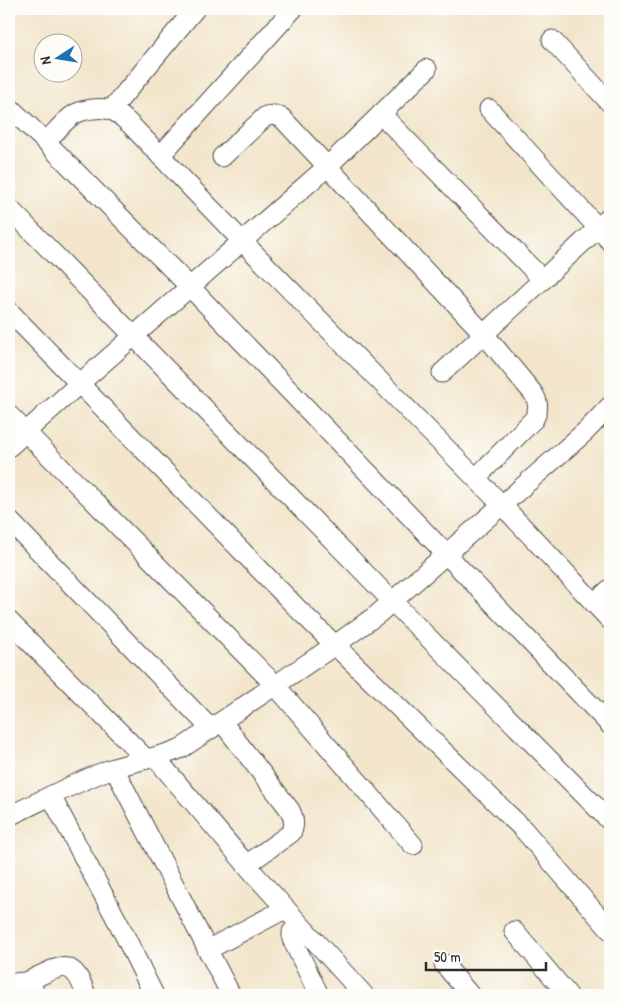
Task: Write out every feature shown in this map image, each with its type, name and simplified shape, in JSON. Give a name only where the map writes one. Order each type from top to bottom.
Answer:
[{"type":"street","points":[[111,110],[195,9]]},
{"type":"street","points":[[160,156],[293,9]]},
{"type":"street","points":[[552,40],[610,104]]},
{"type":"street","points":[[9,447],[328,166],[426,69]]},
{"type":"street","points":[[9,107],[190,287],[610,725]]},
{"type":"street","points":[[46,142],[76,113],[93,109],[111,110],[130,124],[242,242],[476,478],[610,620]]},
{"type":"street","points":[[442,373],[542,280],[606,229],[489,109]]},
{"type":"street","points":[[381,114],[542,280]]},
{"type":"street","points":[[222,157],[266,116],[275,115],[282,118],[484,334],[533,393],[538,403],[534,419],[476,478]]},
{"type":"street","points":[[9,208],[392,601],[610,821]]},
{"type":"street","points":[[9,311],[335,645],[523,829],[610,930]]},
{"type":"street","points":[[9,816],[91,777],[114,768],[182,748],[335,645],[392,601],[586,431],[610,406]]},
{"type":"street","points":[[9,414],[275,685],[413,845]]},
{"type":"street","points":[[9,520],[216,726],[290,810],[294,828],[291,833],[246,865]]},
{"type":"street","points":[[594,603],[610,589]]},
{"type":"street","points":[[9,621],[151,758],[364,995]]},
{"type":"street","points":[[114,768],[231,995]]},
{"type":"street","points":[[51,796],[120,926],[154,995]]},
{"type":"street","points":[[208,950],[286,909]]},
{"type":"street","points":[[299,924],[292,932],[292,939],[319,995]]},
{"type":"street","points":[[514,931],[568,995]]},
{"type":"street","points":[[444,964],[470,995]]},
{"type":"street","points":[[24,987],[63,967],[68,968],[80,977],[86,995]]}]
